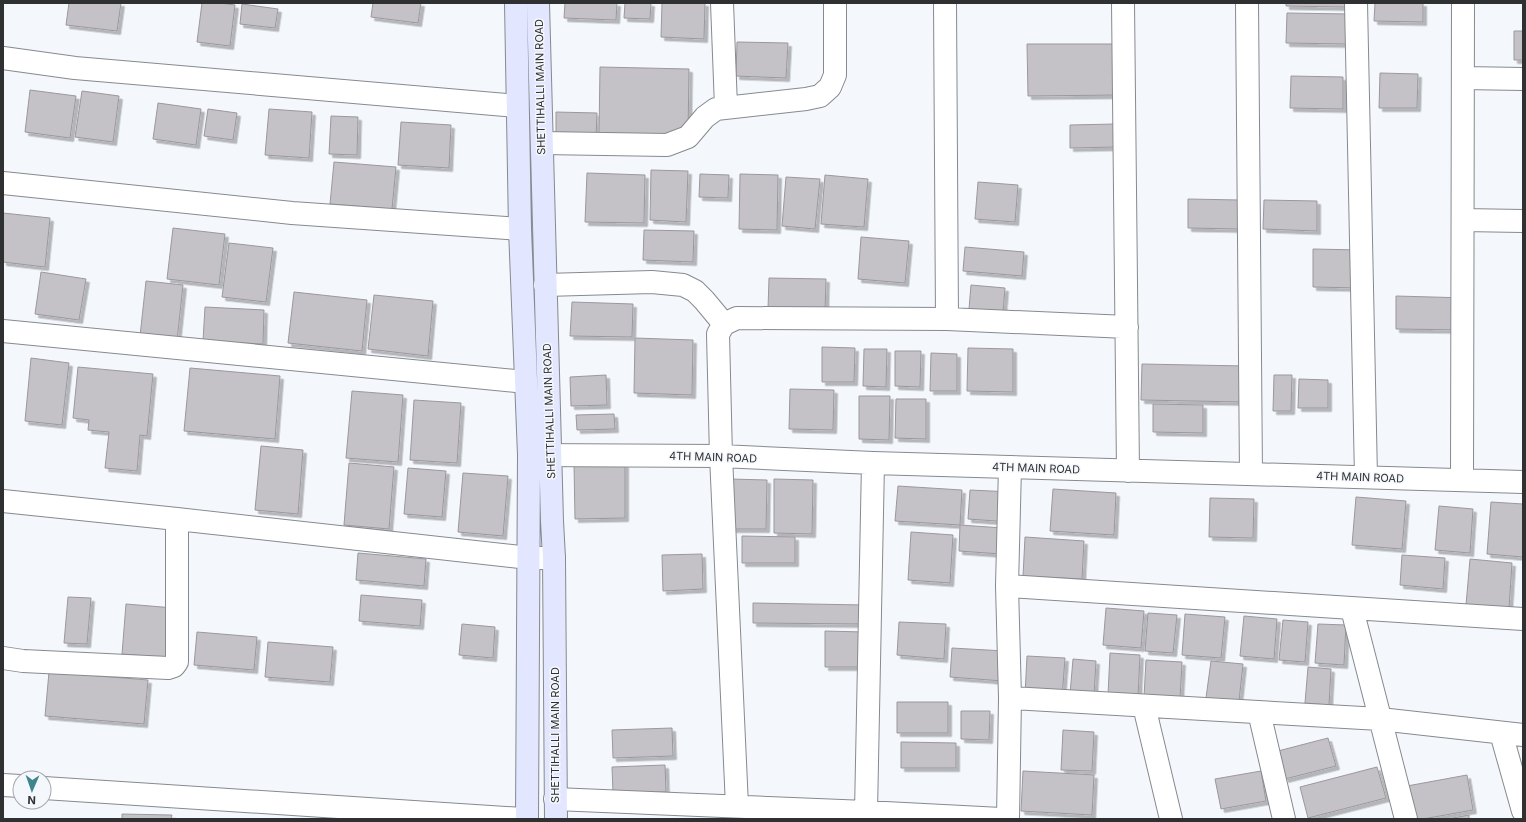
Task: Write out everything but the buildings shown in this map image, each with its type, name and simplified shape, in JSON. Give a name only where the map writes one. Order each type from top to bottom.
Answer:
[{"type":"main road","name":"SHETTIHALLI MAIN ROAD","points":[[516,3],[520,229],[526,382],[539,454],[554,558],[556,809]]},
{"type":"main road","name":"SHETTIHALLI MAIN ROAD","points":[[527,819],[529,558],[539,454],[545,285],[538,3]]},
{"type":"street","points":[[722,3],[726,107]]},
{"type":"street","points":[[542,143],[667,145],[688,137],[705,117],[716,109],[806,99],[820,96],[830,87],[835,75],[835,3]]},
{"type":"street","points":[[945,3],[947,319]]},
{"type":"street","points":[[1123,3],[1128,471]]},
{"type":"street","points":[[1247,3],[1251,474]]},
{"type":"street","points":[[1356,3],[1366,477]]},
{"type":"street","points":[[1462,480],[1463,3]]},
{"type":"street","points":[[3,58],[75,68],[517,106]]},
{"type":"street","points":[[1463,78],[1523,79]]},
{"type":"street","points":[[3,183],[292,213],[520,229]]},
{"type":"street","points":[[1463,220],[1523,222]]},
{"type":"street","points":[[545,285],[652,282],[683,285],[695,292],[704,300],[724,324]]},
{"type":"street","points":[[737,806],[721,456],[718,334],[724,324],[737,318],[947,319],[1127,327]]},
{"type":"street","points":[[3,331],[526,382]]},
{"type":"street","name":"4TH MAIN ROAD","points":[[539,454],[721,456],[873,463],[1523,482]]},
{"type":"street","points":[[866,812],[873,463]]},
{"type":"street","points":[[1008,819],[1010,698],[1007,586],[1010,467]]},
{"type":"street","points":[[3,501],[529,558],[554,558]]},
{"type":"street","points":[[3,658],[23,661],[160,668],[174,666],[177,662],[177,519]]},
{"type":"street","points":[[1007,586],[1523,619]]},
{"type":"street","points":[[1352,609],[1406,819]]},
{"type":"street","points":[[1010,698],[1380,719],[1523,735]]},
{"type":"street","points":[[1144,706],[1171,819]]},
{"type":"street","points":[[1259,712],[1284,819]]},
{"type":"street","points":[[1501,733],[1523,811]]},
{"type":"street","points":[[52,789],[523,819]]},
{"type":"street","points":[[556,809],[737,806],[1001,819]]}]
